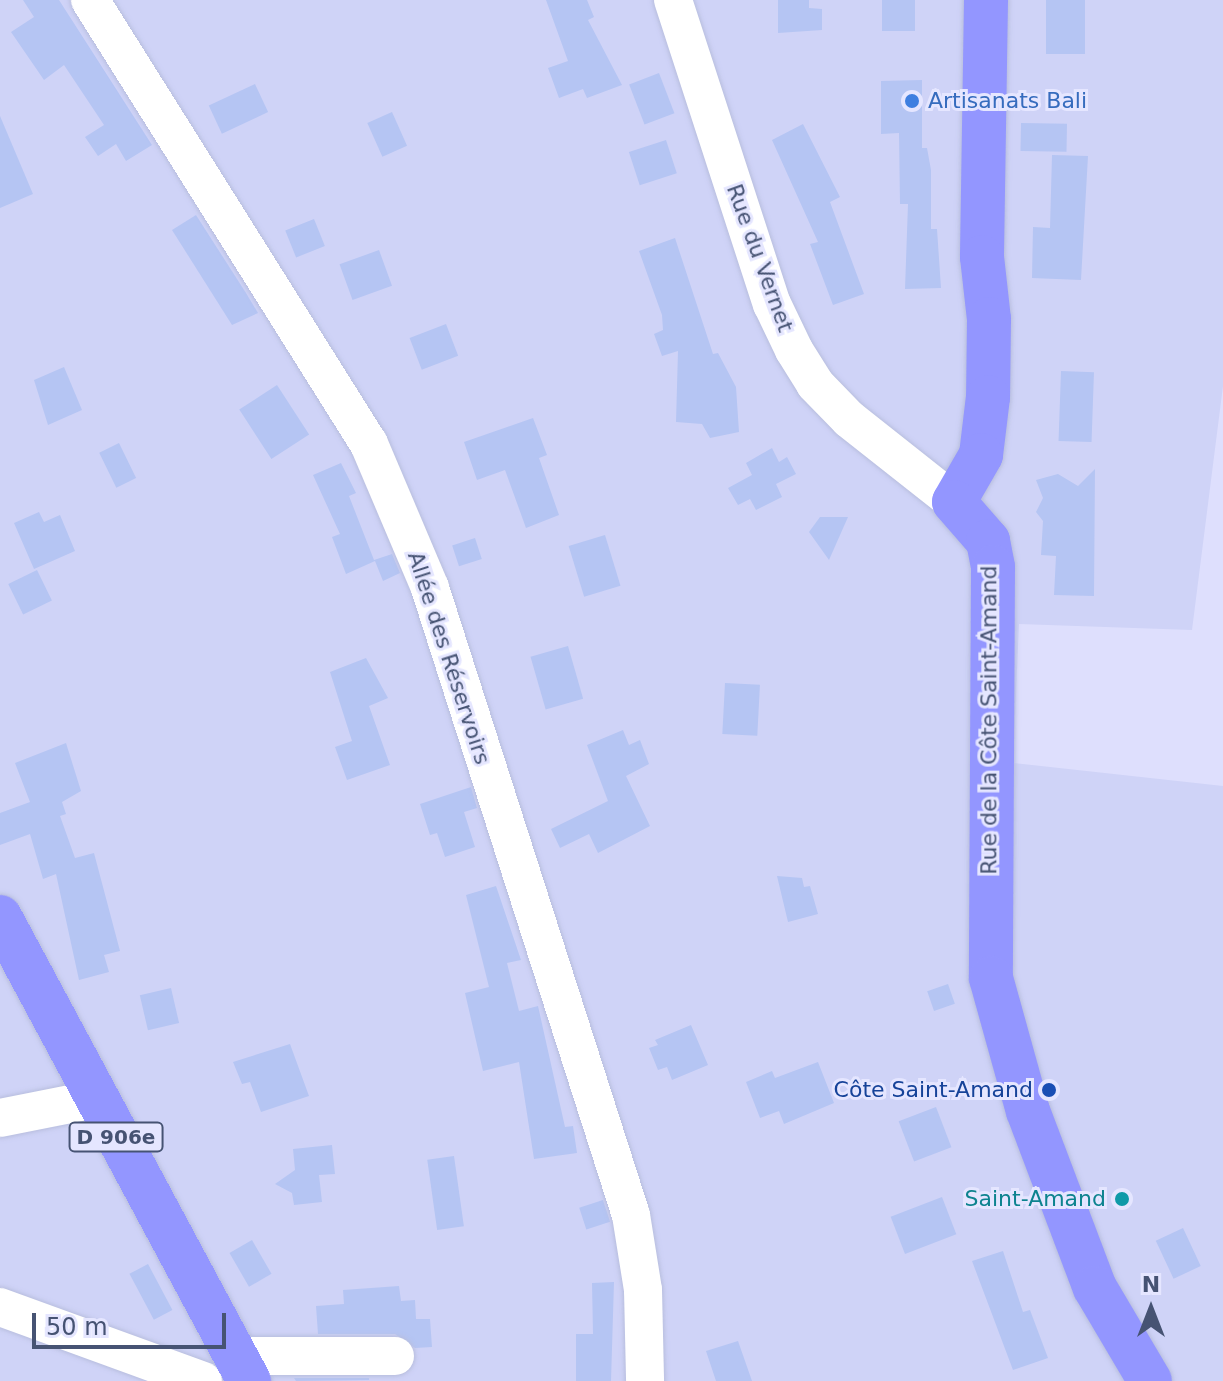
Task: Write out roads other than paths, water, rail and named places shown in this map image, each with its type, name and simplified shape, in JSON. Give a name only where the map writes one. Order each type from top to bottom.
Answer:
[{"type":"main road","points":[[954,502],[981,455],[988,397],[989,319],[982,257],[986,0]]},
{"type":"main road","name":"Rue de la Côte Saint-Amand","points":[[954,502],[983,533],[993,567],[988,921],[1001,1026],[1095,1288],[1147,1380]]},
{"type":"main road","name":"D 906e","points":[[6,942],[95,1099],[232,1375]]},
{"type":"street","name":"Allée des Réservoirs","points":[[90,0],[369,444],[430,588],[631,1215],[643,1290],[645,1381]]},
{"type":"street","name":"Rue du Vernet","points":[[673,0],[772,304],[794,350],[815,384],[849,419],[954,502]]},
{"type":"street","points":[[0,1118],[95,1099]]},
{"type":"street","points":[[0,1307],[232,1375],[395,1356]]},
{"type":"place","name":"Artisanats Bali","points":[[912,101]]},
{"type":"place","name":"Côte Saint-Amand","points":[[1049,1090]]},
{"type":"place","name":"Saint-Amand","points":[[1122,1199]]}]
